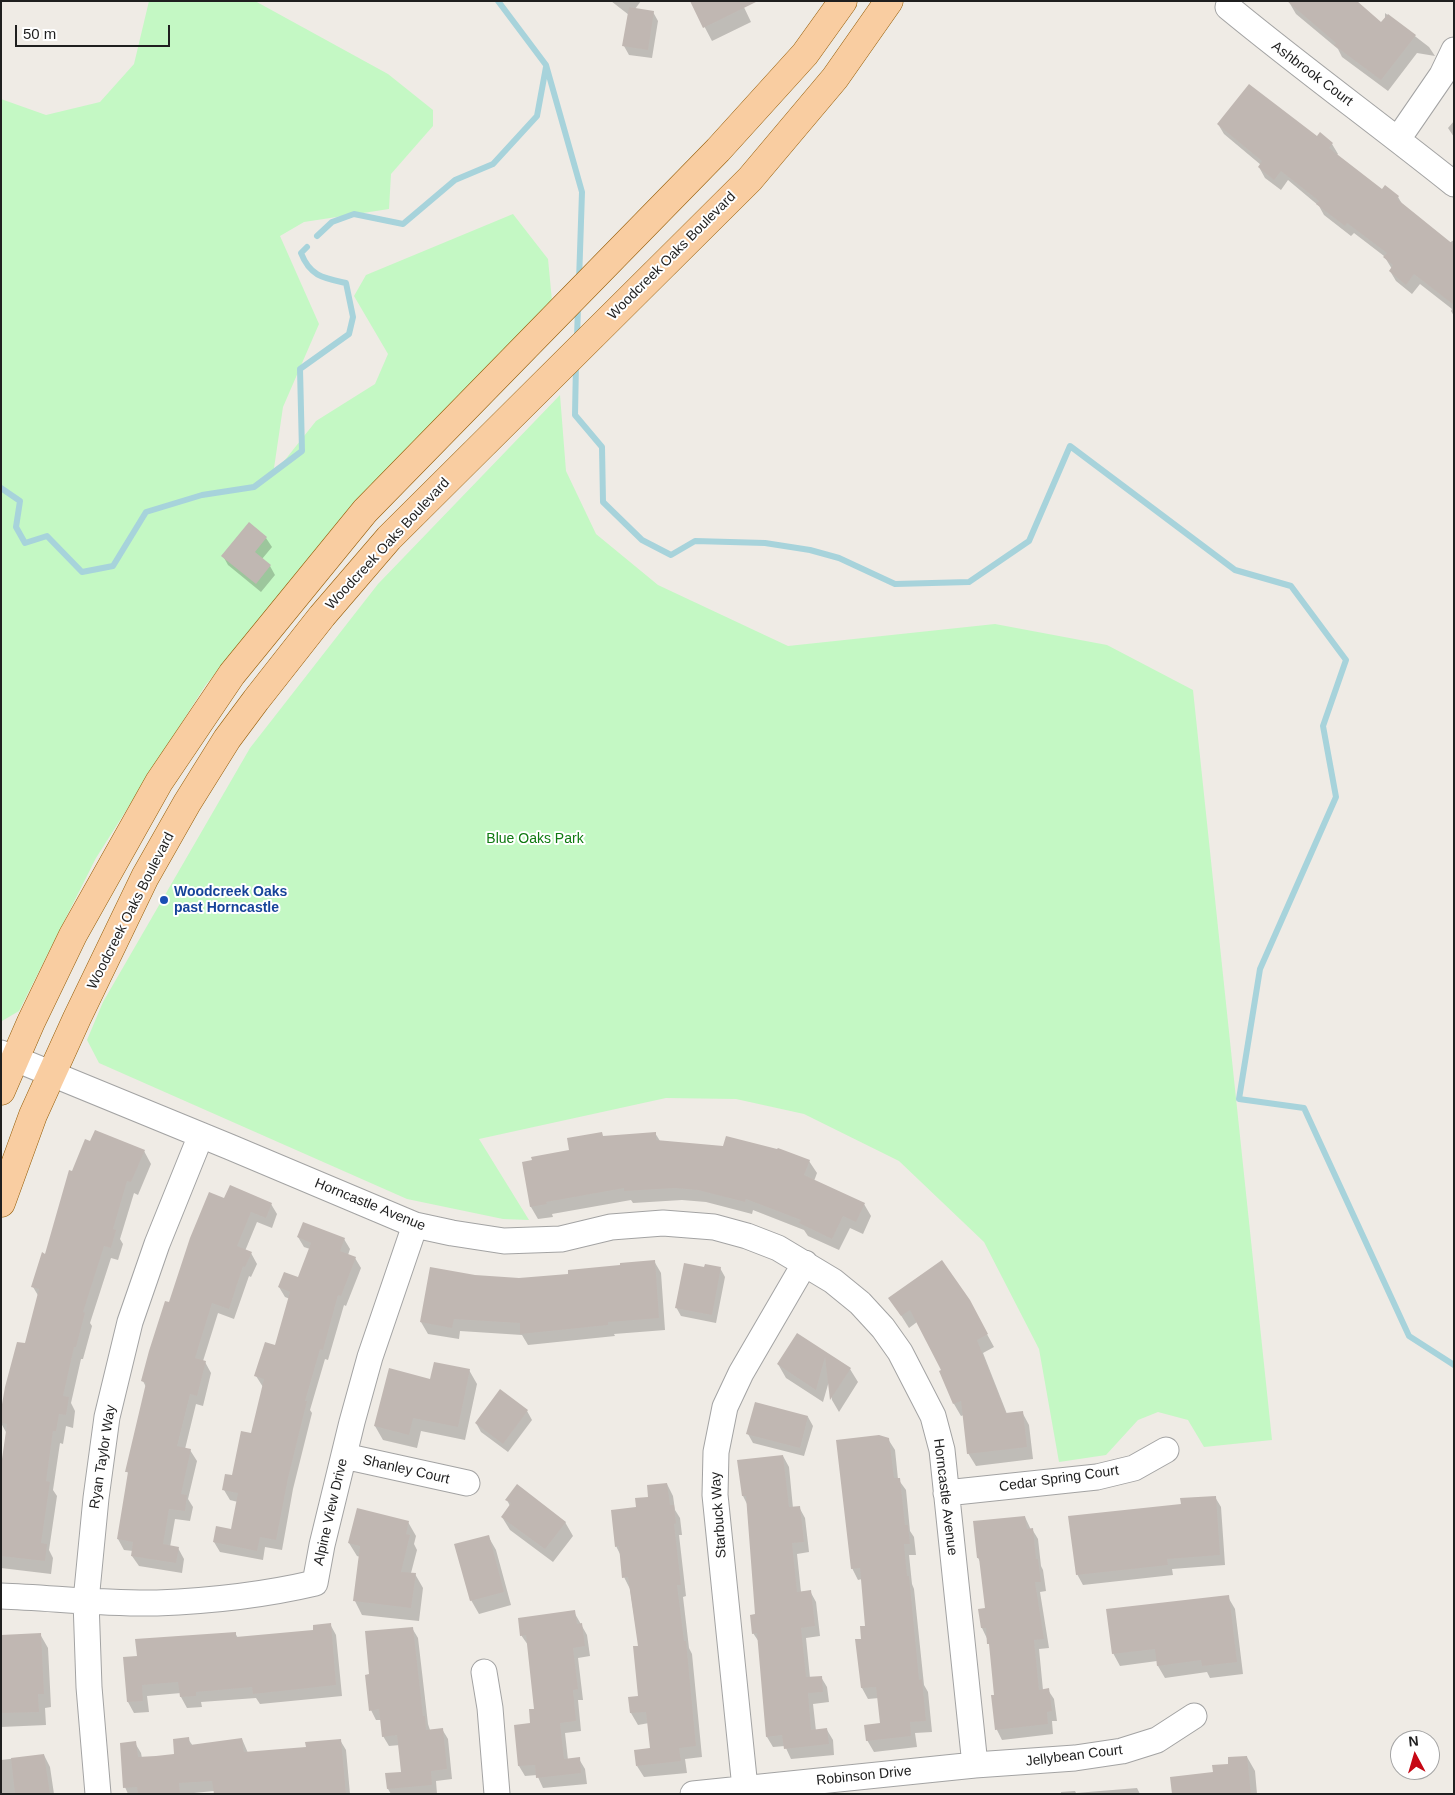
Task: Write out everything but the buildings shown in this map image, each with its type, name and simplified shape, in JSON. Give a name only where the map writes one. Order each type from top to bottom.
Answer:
[{"type":"main road","points":[[1,1090],[8,1056],[31,1022],[73,935],[159,782],[232,674],[365,511],[718,150],[805,54],[843,1]]},
{"type":"main road","name":"Woodcreek Oaks Boulevard","points":[[1,1203],[33,1115],[145,877],[187,803],[227,739],[283,665],[389,538],[750,179],[835,78],[889,1]]},
{"type":"street","name":"Ashbrook Court","points":[[1228,7],[1276,47],[1398,139],[1454,184]]},
{"type":"street","points":[[1398,139],[1442,75],[1454,50]]},
{"type":"street","name":"Horncastle Avenue","points":[[8,1056],[415,1225],[452,1234],[504,1240],[560,1239],[611,1228],[663,1223],[714,1227],[747,1236],[778,1248],[833,1281],[860,1303],[883,1328],[900,1352],[933,1416],[942,1450],[975,1765]]},
{"type":"street","name":"Ryan Taylor Way","points":[[98,1794],[89,1687],[86,1601],[96,1498],[108,1417],[130,1322],[157,1244],[201,1135]]},
{"type":"street","name":"Alpine View Drive","points":[[1,1596],[156,1603],[279,1592],[315,1583],[322,1545],[370,1357],[415,1225]]},
{"type":"street","name":"Starbuck Way","points":[[746,1788],[715,1495],[716,1452],[725,1407],[740,1373],[805,1263]]},
{"type":"street","name":"Cedar Spring Court","points":[[946,1493],[1097,1477],[1134,1468],[1166,1450]]},
{"type":"street","name":"Shanley Court","points":[[344,1456],[467,1484]]},
{"type":"street","points":[[484,1672],[490,1708],[497,1794]]},
{"type":"street","name":"Jellybean Court","points":[[975,1765],[1075,1758],[1122,1751],[1157,1740],[1194,1716]]},
{"type":"street","name":"Robinson Drive","points":[[693,1794],[975,1765]]},
{"type":"green space","points":[[149,1],[255,1],[388,74],[433,110],[433,126],[391,174],[389,209],[304,222],[280,236],[319,324],[283,407],[273,475],[316,421],[375,384],[388,354],[354,296],[366,275],[513,214],[548,259],[552,301],[354,502],[205,686],[96,858],[19,1011],[2,1021],[1,99],[46,115],[100,102],[134,64]]},
{"type":"green space","name":"Blue Oaks Park","points":[[560,395],[566,471],[596,534],[658,585],[788,646],[995,624],[1107,645],[1193,690],[1272,1440],[1204,1447],[1188,1420],[1158,1412],[1138,1420],[1106,1455],[1059,1462],[1039,1349],[984,1242],[899,1161],[804,1114],[736,1099],[666,1098],[479,1139],[529,1220],[503,1219],[407,1199],[99,1063],[87,1040],[103,1002],[250,748],[378,584]]},
{"type":"waterway","points":[[498,1],[546,65],[582,192],[579,281]]},
{"type":"waterway","points":[[317,236],[332,222],[354,214],[403,224],[455,180],[493,164],[537,116],[546,67]]},
{"type":"waterway","points":[[1,488],[20,501],[16,527],[25,543],[47,536],[82,572],[113,566],[146,512],[202,495],[254,487],[302,451],[300,369],[349,334],[353,317],[346,283],[318,275],[313,271],[301,253],[307,247]]},
{"type":"waterway","points":[[577,338],[578,306]]},
{"type":"waterway","points":[[576,363],[575,415],[602,447],[603,502],[642,540],[671,555],[695,541],[765,543],[810,550],[839,558],[895,584],[969,582],[1029,541],[1070,446],[1235,570],[1291,586],[1346,660],[1323,726],[1336,797],[1260,969],[1239,1099],[1304,1108],[1409,1336],[1454,1365]]},
{"type":"place","name":"Woodcreek Oaks past Horncastle","points":[[164,900]]}]
